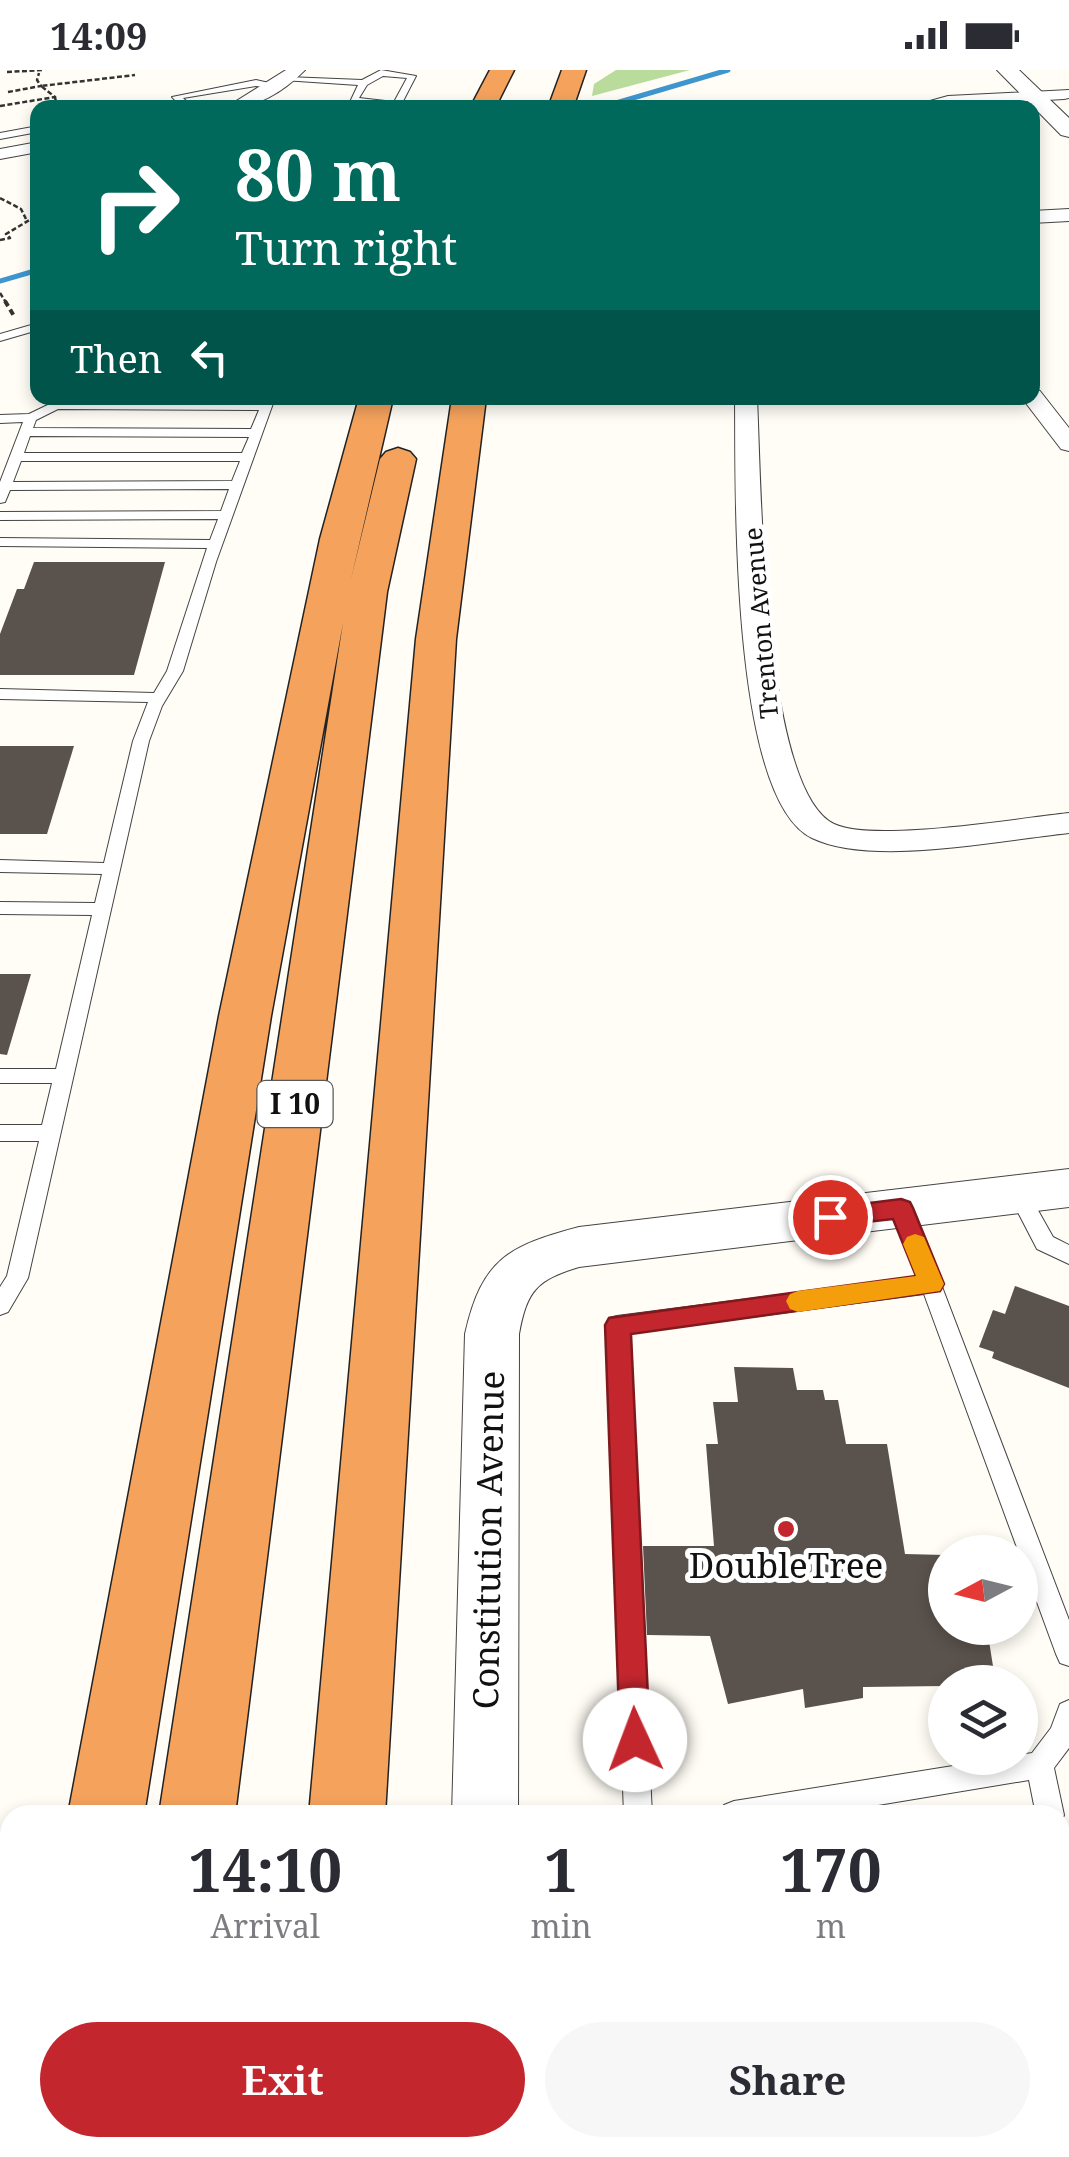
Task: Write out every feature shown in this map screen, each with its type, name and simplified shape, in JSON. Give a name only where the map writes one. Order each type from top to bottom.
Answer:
[{"type":"highway","points":[[563,100],[574,70]]},
{"type":"highway","points":[[490,100],[518,72]]},
{"type":"highway","points":[[512,100],[518,72]]},
{"type":"highway","points":[[108,1805],[245,1016],[339,539],[374,405]]},
{"type":"highway","name":"I 10","points":[[198,1805],[367,592],[411,405]]},
{"type":"highway","points":[[348,1805],[436,639],[467,405]]},
{"type":"street","points":[[1006,70],[1038,100]]},
{"type":"street","points":[[1037,70],[1066,97]]},
{"type":"street","points":[[247,100],[287,78]]},
{"type":"street","points":[[994,100],[1066,97]]},
{"type":"street","points":[[1040,102],[1069,130]]},
{"type":"street","points":[[0,154],[30,148]]},
{"type":"street","points":[[1040,216],[1069,216]]},
{"type":"street","name":"Trenton Avenue","points":[[746,405],[759,650],[771,742],[790,800],[804,820],[823,832],[886,840],[1069,823]]},
{"type":"street","points":[[1039,405],[1069,444]]},
{"type":"street","points":[[901,1208],[1069,1188]]},
{"type":"street","name":"Constitution Avenue","points":[[484,1805],[492,1334],[499,1296],[516,1272],[544,1256],[579,1247],[901,1208]]},
{"type":"lane","points":[[353,100],[364,83],[381,72],[412,76],[399,100]]},
{"type":"lane","points":[[180,100],[176,97],[287,78],[364,83]]},
{"type":"lane","points":[[0,136],[30,131]]},
{"type":"lane","points":[[2,340],[30,329]]},
{"type":"lane","points":[[109,405],[56,406],[23,438],[2,492],[239,485]]},
{"type":"lane","points":[[0,1306],[16,1278],[142,741],[175,671],[267,405]]},
{"type":"lane","points":[[0,418],[23,438],[248,457]]},
{"type":"lane","points":[[2,445],[23,438],[257,433]]},
{"type":"lane","points":[[0,516],[228,515]]},
{"type":"lane","points":[[0,542],[218,544]]},
{"type":"lane","points":[[0,694],[159,698]]},
{"type":"lane","points":[[0,866],[112,869]]},
{"type":"lane","points":[[0,908],[102,909]]},
{"type":"lane","points":[[0,1076],[64,1076]]},
{"type":"lane","points":[[0,1133],[50,1133]]},
{"type":"lane","points":[[1019,1194],[1045,1242],[1069,1256]]},
{"type":"lane","points":[[901,1208],[1069,1654]]},
{"type":"lane","points":[[638,1805],[618,1325],[931,1284]]},
{"type":"lane","points":[[795,1805],[1040,1765],[1062,1735],[1069,1713]]},
{"type":"lane","points":[[1040,1765],[1048,1805]]},
{"type":"path","points":[[7,72],[41,72]]},
{"type":"path","points":[[41,72],[36,80],[56,100]]},
{"type":"path","points":[[8,92],[135,74]]},
{"type":"path","points":[[37,100],[55,97]]},
{"type":"path","points":[[0,106],[30,101]]},
{"type":"path","points":[[0,198],[21,209],[26,219]]},
{"type":"path","points":[[0,240],[10,238],[6,234],[30,218]]},
{"type":"path","points":[[0,294],[14,317]]},
{"type":"green space","points":[[616,70],[690,70],[592,96],[594,84]]},
{"type":"building","points":[[34,562],[165,562],[134,675],[0,675],[0,634],[17,589],[24,589]]},
{"type":"building","points":[[0,746],[74,746],[47,834],[0,834]]},
{"type":"building","points":[[0,974],[31,974],[7,1055],[0,1054]]},
{"type":"building","points":[[1015,1286],[1069,1306],[1069,1388],[992,1358],[994,1352],[979,1347],[993,1310],[1005,1314]]},
{"type":"building","name":"DoubleTree","points":[[734,1367],[793,1368],[797,1390],[823,1390],[825,1400],[838,1400],[846,1444],[887,1444],[905,1554],[928,1555],[928,1645],[990,1645],[993,1665],[928,1665],[928,1686],[863,1687],[863,1698],[805,1708],[803,1689],[728,1704],[710,1636],[647,1635],[643,1546],[714,1546],[706,1444],[718,1444],[713,1402],[738,1402]]},
{"type":"waterway","points":[[626,100],[728,70]]},
{"type":"waterway","points":[[0,281],[30,272]]},
{"type":"slow traffic","points":[[798,1301],[931,1284],[915,1244]]},
{"type":"place","name":"DoubleTree","points":[[786,1529]]},
{"type":"route","points":[[635,1740],[618,1325],[931,1284],[901,1208],[830,1217]]}]
